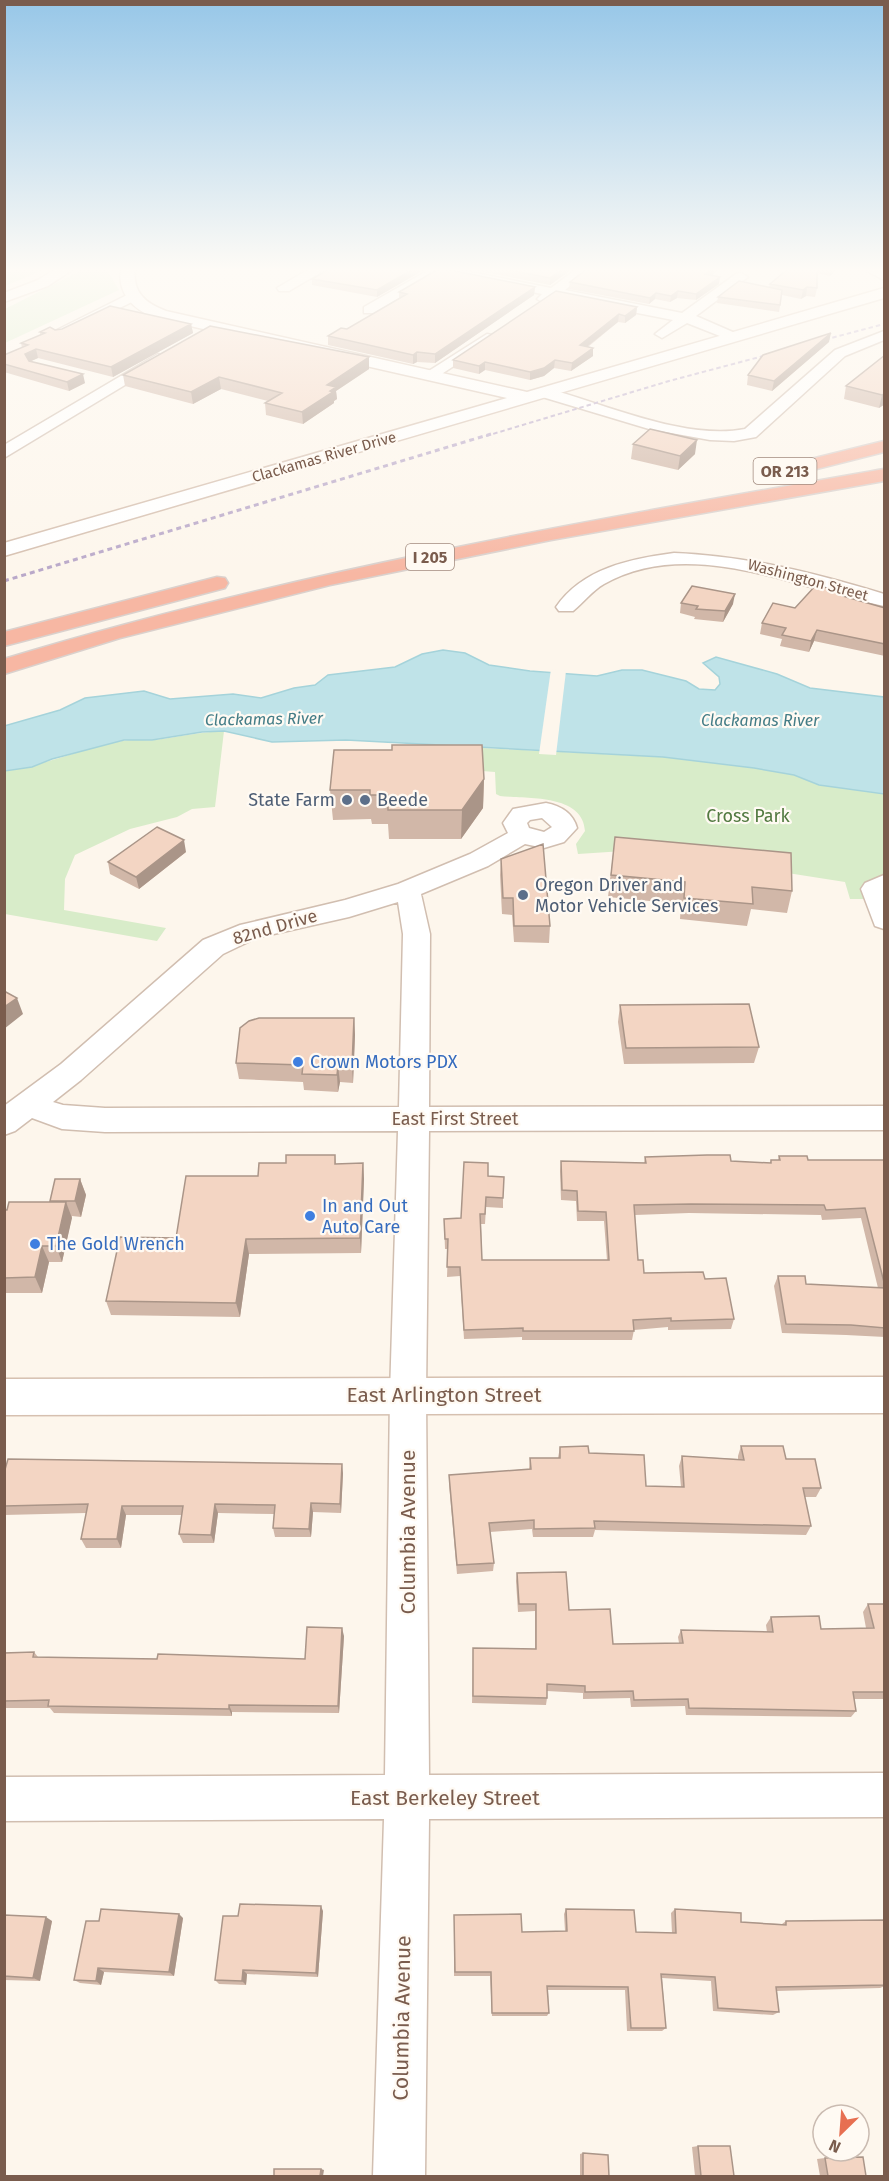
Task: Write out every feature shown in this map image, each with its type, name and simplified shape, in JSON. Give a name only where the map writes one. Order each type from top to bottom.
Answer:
[{"type":"highway","name":"OR 213","points":[[685,495],[885,447]]},
{"type":"highway","name":"I 205","points":[[286,568],[885,461]]},
{"type":"highway","name":"I 205","points":[[4,667],[207,608],[409,561],[885,475]]},
{"type":"highway","points":[[4,639],[242,577]]},
{"type":"main road","points":[[413,370],[537,395]]},
{"type":"main road","name":"Clackamas River Drive","points":[[4,550],[619,370]]},
{"type":"main road","points":[[480,385],[495,396],[496,401],[492,408]]},
{"type":"main road","name":"East Arlington Street","points":[[4,1397],[885,1395]]},
{"type":"street","points":[[4,453],[140,370]]},
{"type":"street","points":[[432,374],[438,370]]},
{"type":"street","points":[[537,395],[711,436],[735,438],[750,433],[821,370]]},
{"type":"street","points":[[95,379],[116,384]]},
{"type":"street","name":"Washington Street","points":[[566,607],[585,588],[604,577],[636,566],[687,560],[728,561],[763,566],[885,600]]},
{"type":"street","name":"82nd Drive","points":[[4,1123],[71,1072],[213,947],[249,932],[349,908],[407,890],[479,860],[523,835]]},
{"type":"street","points":[[879,886],[885,920]]},
{"type":"street","name":"Columbia Avenue","points":[[399,2176],[407,1799],[408,1395],[416,1010],[413,984],[417,931],[416,908],[407,890]]},
{"type":"street","name":"East First Street","points":[[28,1105],[62,1118],[77,1119],[885,1118]]},
{"type":"street","name":"East Berkeley Street","points":[[4,1799],[407,1799],[885,1795]]},
{"type":"green space","points":[[224,731],[215,807],[192,809],[177,817],[130,829],[75,855],[65,879],[64,910],[166,928],[157,941],[5,914],[4,771],[122,741],[155,740]]},
{"type":"green space","name":"Cross Park","points":[[482,748],[663,757],[754,768],[794,775],[819,785],[884,794],[884,899],[850,899],[845,882],[639,850],[578,854],[576,844],[585,831],[582,819],[574,810],[551,800],[496,794],[495,772],[482,771]]},
{"type":"water","name":"Clackamas River","points":[[443,650],[465,653],[489,665],[530,671],[597,676],[622,670],[642,670],[686,681],[699,689],[715,690],[720,684],[719,677],[703,663],[716,657],[777,674],[810,688],[884,697],[884,794],[819,785],[794,775],[754,768],[663,757],[346,740],[272,742],[224,731],[152,740],[124,740],[52,759],[32,767],[5,771],[4,726],[60,710],[85,698],[144,691],[170,699],[233,694],[261,698],[294,688],[315,685],[328,675],[395,667],[422,654]]},
{"type":"pier","points":[[551,669],[566,671],[556,755],[539,754]]},
{"type":"building","points":[[24,370],[65,370],[83,374],[67,382]]},
{"type":"building","points":[[132,370],[350,370],[327,385],[336,387],[330,391],[333,392],[302,412],[265,403],[282,393],[219,377],[191,392],[123,375]]},
{"type":"building","points":[[752,370],[787,370],[774,381],[748,375]]},
{"type":"building","points":[[866,370],[885,370],[885,393],[882,395],[846,386]]},
{"type":"building","points":[[650,429],[697,440],[680,456],[633,444]]},
{"type":"building","points":[[816,585],[845,593],[843,596],[885,608],[885,644],[817,630],[811,641],[782,635],[786,628],[762,623],[773,603],[795,608]]},
{"type":"building","points":[[692,586],[735,594],[725,611],[696,609],[698,606],[681,603]]},
{"type":"building","points":[[392,745],[482,745],[484,779],[462,810],[388,810],[388,795],[370,795],[370,790],[330,790],[334,750],[392,750]]},
{"type":"building","points":[[157,827],[184,840],[136,877],[108,862]]},
{"type":"building","points":[[615,837],[791,853],[792,891],[752,887],[753,904],[684,898],[685,882],[611,875]]},
{"type":"building","name":"Oregon Driver and Motor Vehicle Services","points":[[543,844],[550,926],[514,926],[513,898],[503,898],[501,859]]},
{"type":"building","points":[[4,991],[17,998],[4,1007]]},
{"type":"building","points":[[749,1004],[759,1047],[626,1048],[620,1005]]},
{"type":"building","name":"Crown Motors PDX","points":[[259,1018],[354,1018],[352,1066],[338,1066],[337,1075],[302,1074],[303,1065],[236,1063],[240,1028],[249,1021]]},
{"type":"building","points":[[286,1155],[335,1155],[335,1164],[363,1163],[360,1238],[246,1239],[236,1303],[106,1301],[120,1237],[176,1238],[186,1176],[258,1176],[259,1163],[286,1163]]},
{"type":"building","points":[[730,1155],[731,1161],[771,1163],[771,1160],[780,1160],[779,1156],[807,1156],[808,1160],[885,1160],[885,1286],[865,1208],[826,1210],[824,1205],[634,1205],[638,1260],[643,1260],[644,1273],[703,1272],[705,1279],[726,1278],[734,1319],[633,1320],[634,1331],[523,1331],[523,1328],[464,1330],[460,1267],[447,1267],[448,1239],[445,1239],[444,1219],[461,1218],[464,1162],[488,1163],[488,1176],[504,1177],[503,1198],[486,1197],[485,1214],[480,1214],[482,1260],[609,1260],[606,1212],[578,1211],[577,1191],[562,1190],[561,1161],[646,1163],[645,1157]]},
{"type":"building","points":[[55,1179],[80,1179],[75,1201],[50,1201]]},
{"type":"building","points":[[9,1202],[66,1202],[56,1246],[42,1246],[35,1277],[4,1278],[4,1210],[7,1210]]},
{"type":"building","points":[[778,1276],[805,1276],[806,1284],[885,1288],[885,1328],[786,1324]]},
{"type":"building","points":[[588,1446],[589,1453],[644,1455],[646,1486],[684,1487],[682,1456],[744,1460],[741,1446],[783,1446],[786,1459],[815,1459],[821,1488],[803,1488],[811,1526],[594,1521],[595,1528],[534,1529],[534,1520],[489,1523],[494,1563],[457,1565],[449,1475],[531,1469],[530,1458],[560,1458],[560,1447]]},
{"type":"building","points":[[8,1459],[342,1464],[340,1504],[311,1503],[309,1529],[273,1528],[275,1505],[215,1504],[211,1535],[179,1534],[183,1506],[122,1506],[117,1539],[81,1539],[88,1504],[4,1506],[4,1473]]},
{"type":"building","points":[[566,1572],[569,1610],[610,1609],[613,1644],[683,1643],[681,1630],[773,1632],[771,1617],[819,1616],[821,1629],[874,1628],[868,1604],[885,1604],[885,1692],[853,1692],[856,1711],[689,1708],[688,1699],[634,1700],[633,1691],[585,1692],[585,1686],[547,1684],[547,1698],[473,1696],[473,1648],[536,1649],[536,1604],[519,1604],[517,1573]]},
{"type":"building","points":[[307,1627],[342,1628],[338,1706],[229,1705],[229,1709],[48,1706],[49,1700],[4,1701],[4,1653],[34,1652],[33,1657],[157,1659],[158,1654],[305,1659]]},
{"type":"building","points":[[240,1904],[321,1906],[316,1973],[243,1970],[242,1981],[215,1980],[223,1916],[238,1916]]},
{"type":"building","points":[[101,1909],[179,1914],[169,1972],[98,1968],[96,1981],[74,1980],[86,1921],[99,1921]]},
{"type":"building","points":[[566,1909],[634,1910],[636,1932],[676,1933],[675,1909],[741,1913],[741,1922],[786,1925],[786,1921],[885,1920],[885,1985],[776,1987],[779,2012],[718,2008],[715,1977],[661,1974],[666,2028],[631,2028],[628,1987],[547,1986],[549,2013],[492,2013],[491,1972],[455,1972],[454,1915],[521,1914],[522,1932],[567,1931]]},
{"type":"building","points":[[4,1915],[46,1917],[33,1978],[4,1976]]},
{"type":"building","points":[[698,2146],[730,2146],[734,2176],[701,2176]]},
{"type":"building","points":[[583,2153],[608,2155],[609,2176],[583,2176]]},
{"type":"building","points":[[826,2163],[864,2163],[866,2176],[828,2176]]},
{"type":"building","points":[[274,2169],[321,2169],[320,2176],[274,2176]]},
{"type":"railway","points":[[486,436],[711,370]]},
{"type":"railway","points":[[4,581],[491,434]]},
{"type":"place","name":"State Farm","points":[[347,800]]},
{"type":"place","name":"Beede","points":[[365,800]]},
{"type":"place","name":"Oregon Driver and Motor Vehicle Services","points":[[523,895]]},
{"type":"place","name":"Crown Motors PDX","points":[[298,1062]]},
{"type":"place","name":"In and Out Auto Care","points":[[310,1216]]},
{"type":"place","name":"The Gold Wrench","points":[[35,1244]]}]
